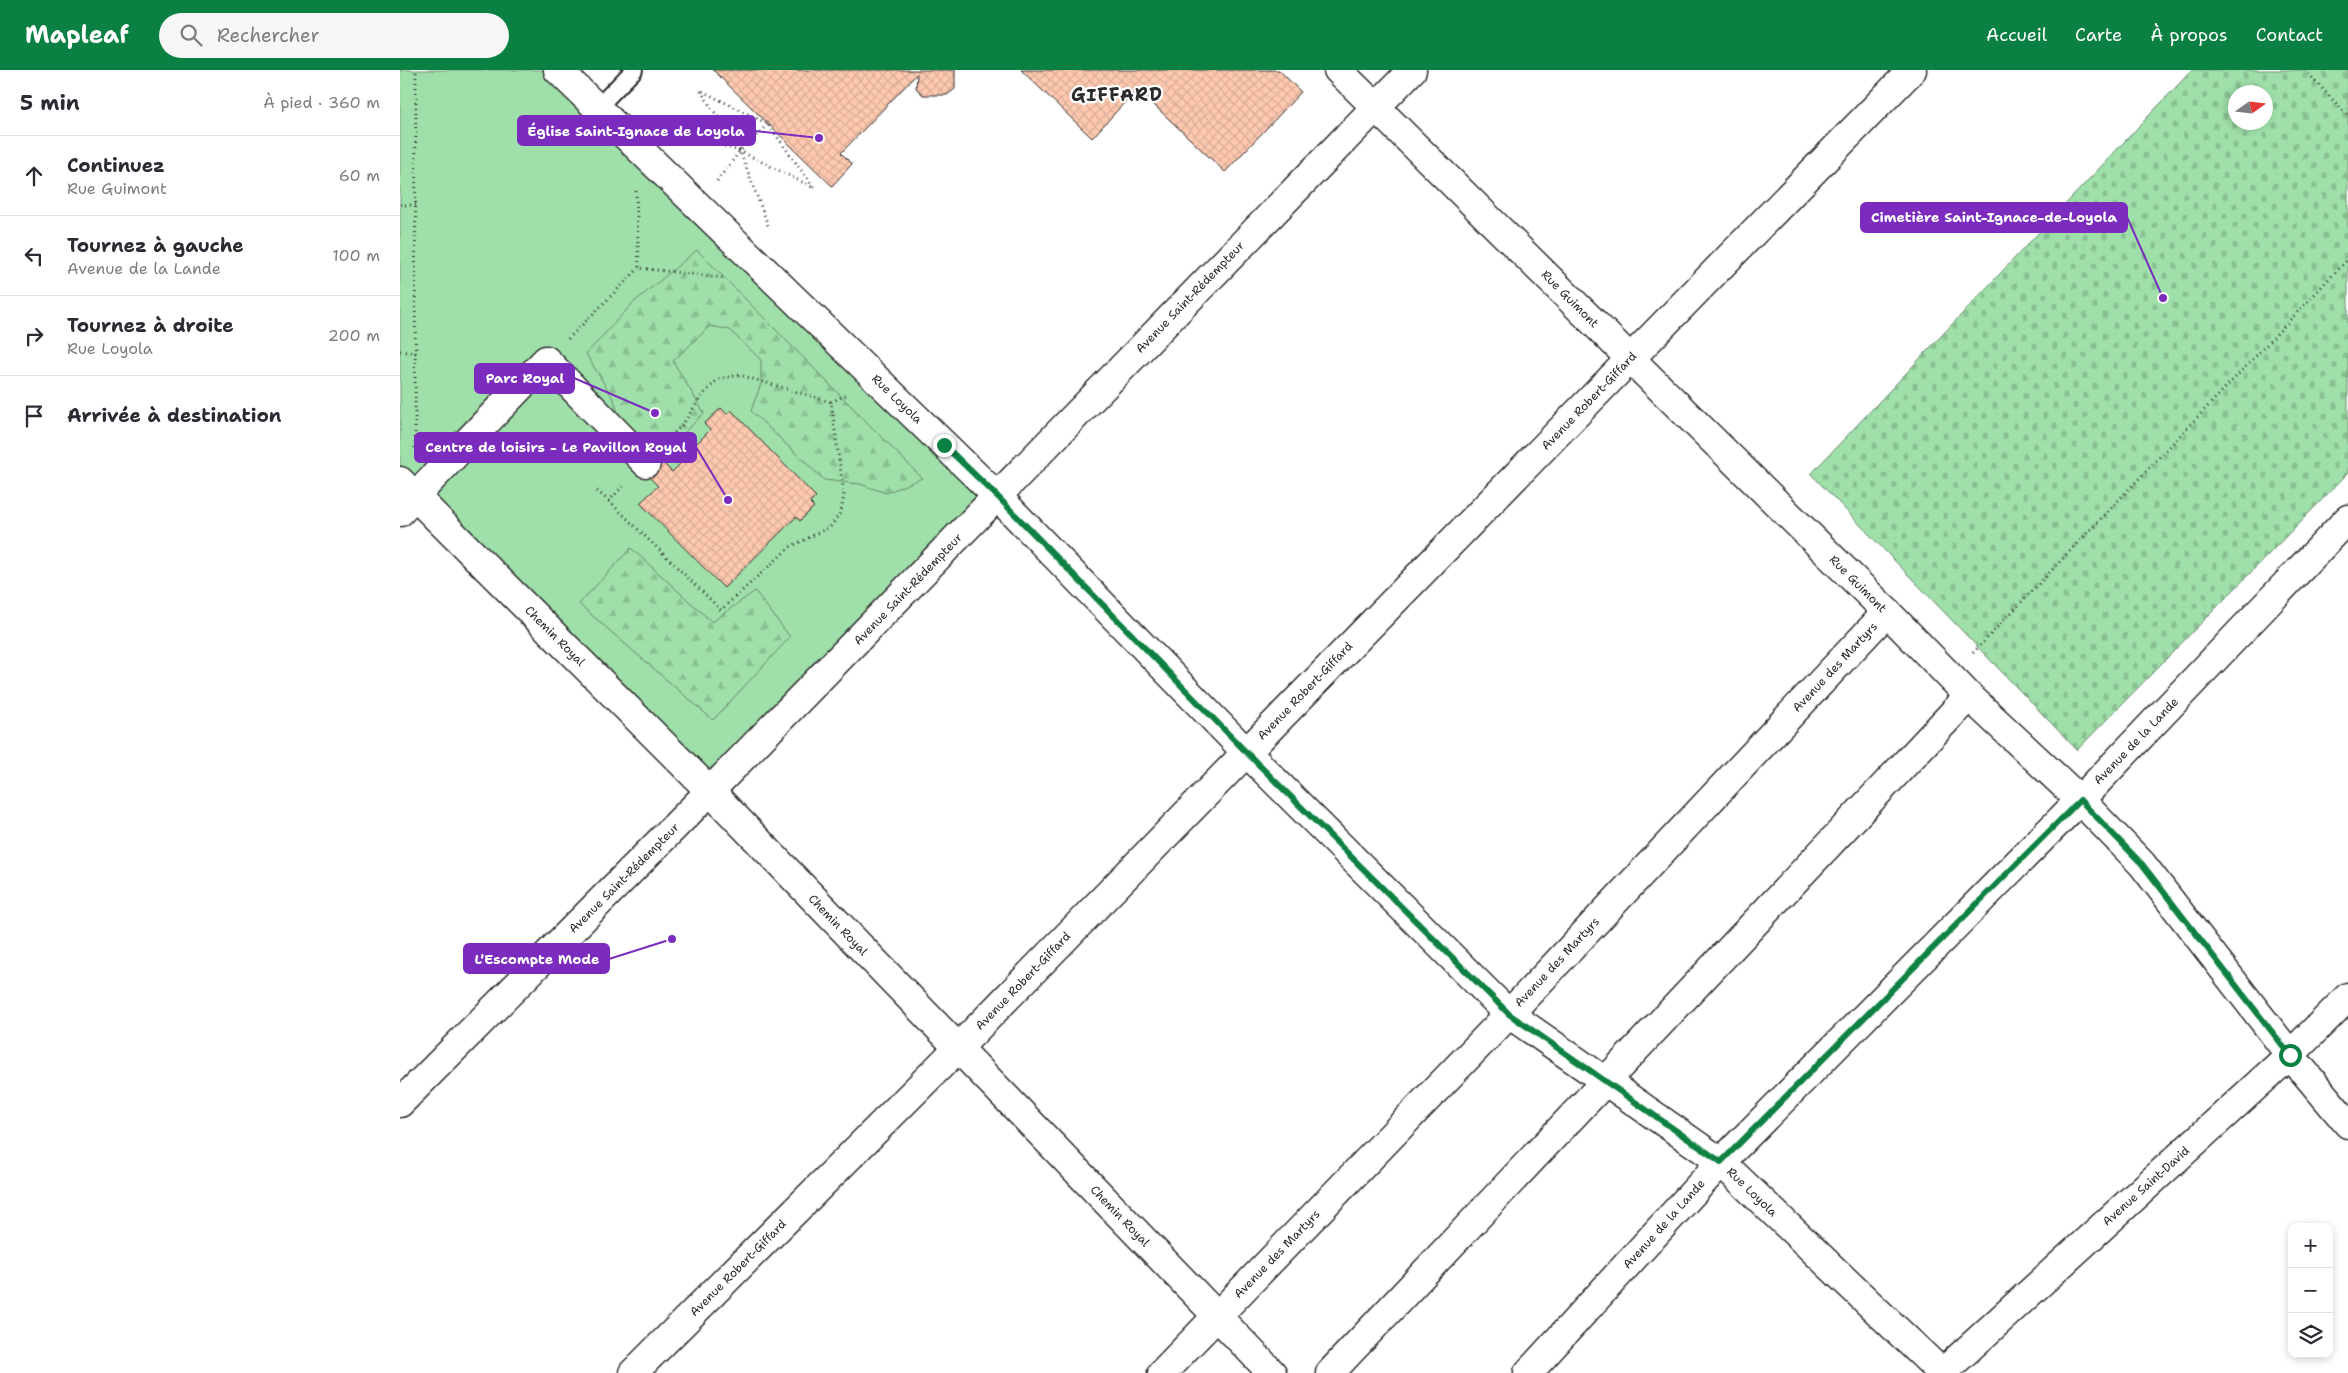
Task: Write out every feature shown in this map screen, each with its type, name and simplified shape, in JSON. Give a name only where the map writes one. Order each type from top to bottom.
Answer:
[{"type":"street","name":"Rue Loyola","points":[[558,70],[998,497],[1246,752],[1509,1014],[1721,1162],[1942,1373]]},
{"type":"street","name":"Rue Guimont","points":[[1338,70],[1887,612],[1969,696],[2080,800],[2142,864],[2290,1055],[2348,1124]]},
{"type":"street","name":"Avenue Saint-Rédempteur","points":[[400,1103],[710,792],[1412,70]]},
{"type":"street","name":"Avenue Robert-Giffard","points":[[633,1373],[957,1049],[1912,70]]},
{"type":"street","points":[[405,496],[546,360],[646,463]]},
{"type":"street","name":"Chemin Royal","points":[[405,496],[710,792],[1272,1373]]},
{"type":"street","name":"Avenue de la Lande","points":[[1528,1373],[1721,1162],[2080,800],[2348,519]]},
{"type":"street","name":"Avenue des Martyrs","points":[[1162,1373],[1509,1014],[1887,612]]},
{"type":"street","points":[[1330,1373],[1969,696]]},
{"type":"street","name":"Avenue Saint-David","points":[[1942,1373],[2290,1055],[2348,997]]},
{"type":"lane","points":[[597,108],[634,70]]},
{"type":"path","points":[[405,496],[416,353],[416,70]]},
{"type":"path","points":[[2305,70],[2348,116]]},
{"type":"path","points":[[664,128],[740,151],[814,188],[768,124],[700,90],[740,151]]},
{"type":"path","points":[[699,206],[740,151],[768,124]]},
{"type":"path","points":[[546,360],[639,268],[633,143]]},
{"type":"path","points":[[400,205],[416,205]]},
{"type":"path","points":[[1950,677],[2348,259]]},
{"type":"path","points":[[639,268],[780,285]]},
{"type":"path","points":[[400,351],[416,353]]},
{"type":"path","points":[[597,491],[720,610],[790,547],[830,527],[841,512],[844,494],[831,402],[740,375],[718,379],[701,397],[683,424],[609,501]]},
{"type":"green space","points":[[400,70],[558,70],[998,497],[710,791],[400,481]]},
{"type":"green space","points":[[2192,70],[2348,70],[2348,473],[2077,750],[1811,474]]},
{"type":"green space","points":[[697,250],[922,478],[886,493],[860,484],[824,480],[751,411],[761,384],[761,360],[730,330],[710,326],[673,361],[704,413],[658,459],[624,433],[614,400],[586,354],[633,303]]},
{"type":"green space","points":[[631,548],[712,622],[755,591],[790,637],[713,720],[579,604]]},
{"type":"building","points":[[713,70],[955,70],[955,89],[947,95],[923,95],[916,88],[917,74],[841,153],[852,164],[832,186]]},
{"type":"building","points":[[1021,70],[1279,70],[1301,92],[1225,172],[1137,89],[1092,138]]},
{"type":"building","points":[[721,408],[727,414],[731,410],[816,497],[810,503],[814,507],[800,521],[796,517],[724,588],[640,503],[658,486],[647,475],[661,461],[672,472],[686,458],[684,456],[710,430],[704,424]]},
{"type":"place","name":"Église Saint-Ignace de Loyola","points":[[819,138]]},
{"type":"place","name":"Cimetière Saint-Ignace-de-Loyola","points":[[2163,298]]},
{"type":"place","name":"Parc Royal","points":[[655,413]]},
{"type":"place","name":"Centre de loisirs - Le Pavillon Royal","points":[[728,500]]},
{"type":"place","name":"L'Escompte Mode","points":[[672,939]]},
{"type":"district","name":"GIFFARD","points":[[1117,95]]},
{"type":"route","points":[[944,445],[998,497],[1246,752],[1509,1014],[1721,1162],[2080,800],[2142,864],[2290,1055]]}]
